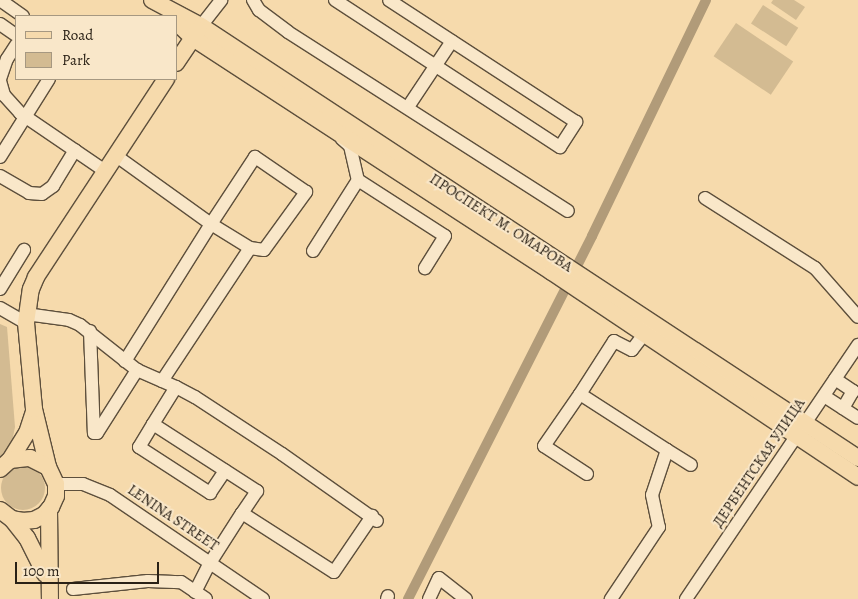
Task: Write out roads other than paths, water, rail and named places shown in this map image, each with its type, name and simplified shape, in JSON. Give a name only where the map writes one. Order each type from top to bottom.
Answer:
[{"type":"main road","name":"ПРОСПЕКТ М. ОМАРОВА","points":[[155,2],[173,15]]},
{"type":"main road","name":"ПРОСПЕКТ М. ОМАРОВА","points":[[155,2],[170,15]]},
{"type":"main road","name":"ПРОСПЕКТ М. ОМАРОВА","points":[[178,18],[307,110],[556,267]]},
{"type":"main road","name":"ПРОСПЕКТ М. ОМАРОВА","points":[[178,23],[197,32],[578,282],[858,458]]},
{"type":"main road","points":[[178,60],[197,32]]},
{"type":"main road","points":[[6,514],[23,522],[34,520],[49,509],[56,496],[56,484],[48,467],[34,409],[26,318],[31,289],[36,277],[165,80]]},
{"type":"main road","name":"ПРОСПЕКТ М. ОМАРОВА","points":[[578,282],[644,334],[796,438],[858,477]]},
{"type":"main road","points":[[5,465],[27,433],[34,409]]},
{"type":"main road","points":[[5,465],[30,458],[48,467]]},
{"type":"main road","points":[[49,509],[49,591]]},
{"type":"main road","points":[[6,514],[28,538],[49,591]]},
{"type":"street","points":[[0,0],[22,15]]},
{"type":"street","points":[[197,32],[221,0]]},
{"type":"street","points":[[253,0],[259,10],[288,32],[408,107],[568,212]]},
{"type":"street","points":[[335,0],[560,147],[576,122],[389,0]]},
{"type":"street","points":[[0,24],[15,34]]},
{"type":"street","points":[[408,107],[452,41]]},
{"type":"street","points":[[15,47],[7,59],[0,80],[4,95],[25,117],[105,171]]},
{"type":"street","points":[[0,157],[48,80]]},
{"type":"street","points":[[307,110],[350,146],[358,180],[445,236],[425,268]]},
{"type":"street","points":[[0,176],[29,193],[42,194],[53,186],[75,150]]},
{"type":"street","points":[[115,155],[211,224],[250,248],[264,250],[306,192],[255,157],[211,224],[126,362]]},
{"type":"street","points":[[314,250],[358,180]]},
{"type":"street","points":[[705,198],[815,268],[858,317]]},
{"type":"street","points":[[162,381],[250,248]]},
{"type":"street","points":[[0,288],[24,250]]},
{"type":"street","points":[[0,308],[26,318],[69,320],[90,332],[136,370],[176,387],[230,420],[374,519],[334,572],[242,513]]},
{"type":"street","points":[[90,332],[94,432],[97,433],[136,370]]},
{"type":"street","points":[[587,474],[544,446],[614,340],[632,350],[644,334]]},
{"type":"street","name":"ДЕРБЕНТСКАЯ УЛИЦА","points":[[686,599],[858,345]]},
{"type":"street","points":[[835,379],[855,393],[843,408]]},
{"type":"street","points":[[176,387],[139,447],[210,493],[225,471]]},
{"type":"street","points":[[580,394],[691,465]]},
{"type":"street","points":[[824,396],[858,418]]},
{"type":"street","points":[[73,589],[164,581],[181,582],[201,595],[210,563],[257,491],[153,424]]},
{"type":"street","points":[[611,599],[659,527],[652,495],[667,450]]},
{"type":"street","name":"LENINA STREET","points":[[56,484],[83,484],[110,495],[264,599]]},
{"type":"street","points":[[429,599],[439,578],[466,599]]},
{"type":"waterway","points":[[408,599],[592,236],[706,0]]}]
